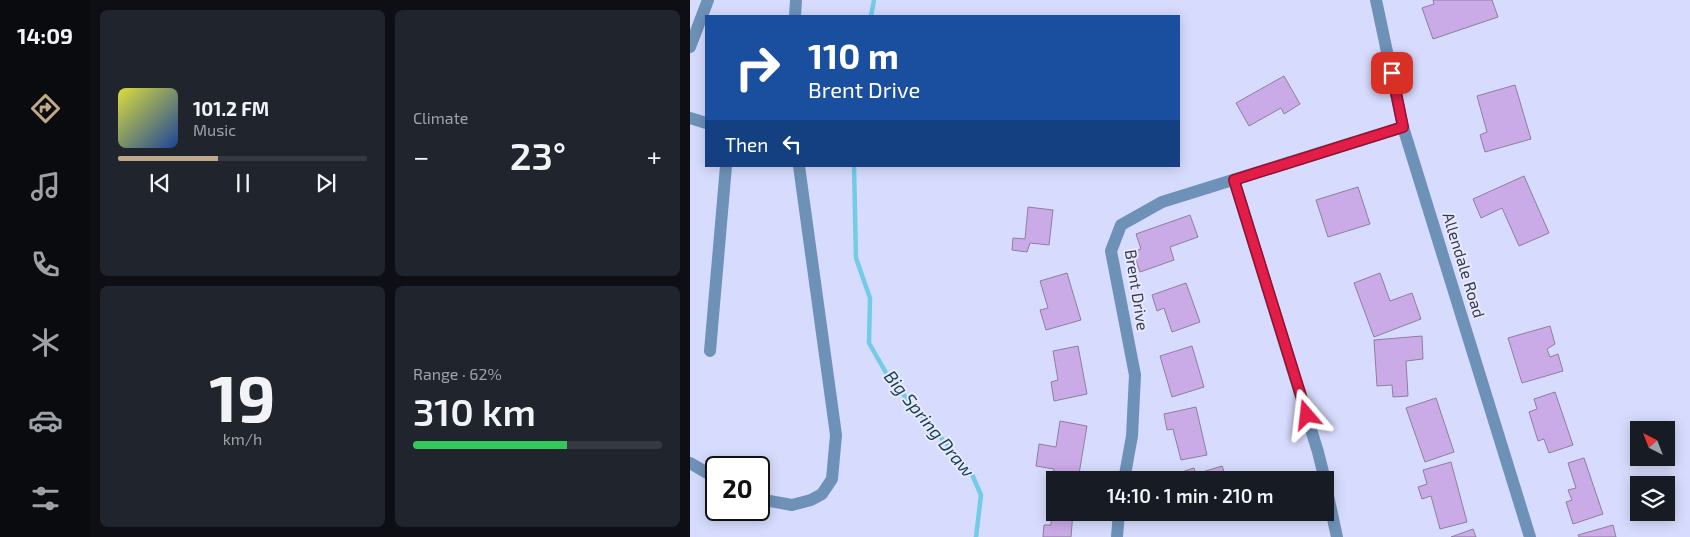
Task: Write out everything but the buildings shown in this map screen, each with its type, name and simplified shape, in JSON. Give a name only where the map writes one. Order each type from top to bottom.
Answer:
[{"type":"street","points":[[690,47],[708,0]]},
{"type":"street","points":[[795,15],[796,0]]},
{"type":"street","name":"Allendale Road","points":[[1376,0],[1403,127],[1530,537]]},
{"type":"street","points":[[690,118],[705,123]]},
{"type":"street","name":"Brent Drive","points":[[1126,471],[1132,436],[1135,375],[1111,251],[1121,225],[1162,202],[1403,127]]},
{"type":"street","points":[[710,351],[726,167]]},
{"type":"street","points":[[770,501],[792,505],[811,500],[822,494],[832,479],[836,435],[799,167]]},
{"type":"street","points":[[1234,180],[1323,471]]},
{"type":"street","points":[[690,463],[705,472]]},
{"type":"street","points":[[1117,537],[1118,521]]},
{"type":"street","points":[[1334,521],[1337,537]]},
{"type":"waterway","name":"Big Spring Draw","points":[[871,15],[874,0]]},
{"type":"waterway","name":"Big Spring Draw","points":[[854,167],[856,258],[870,298],[869,343],[889,378],[971,472],[981,495],[976,537]]},
{"type":"route","points":[[1307,415],[1234,180],[1403,127],[1392,73]]}]
